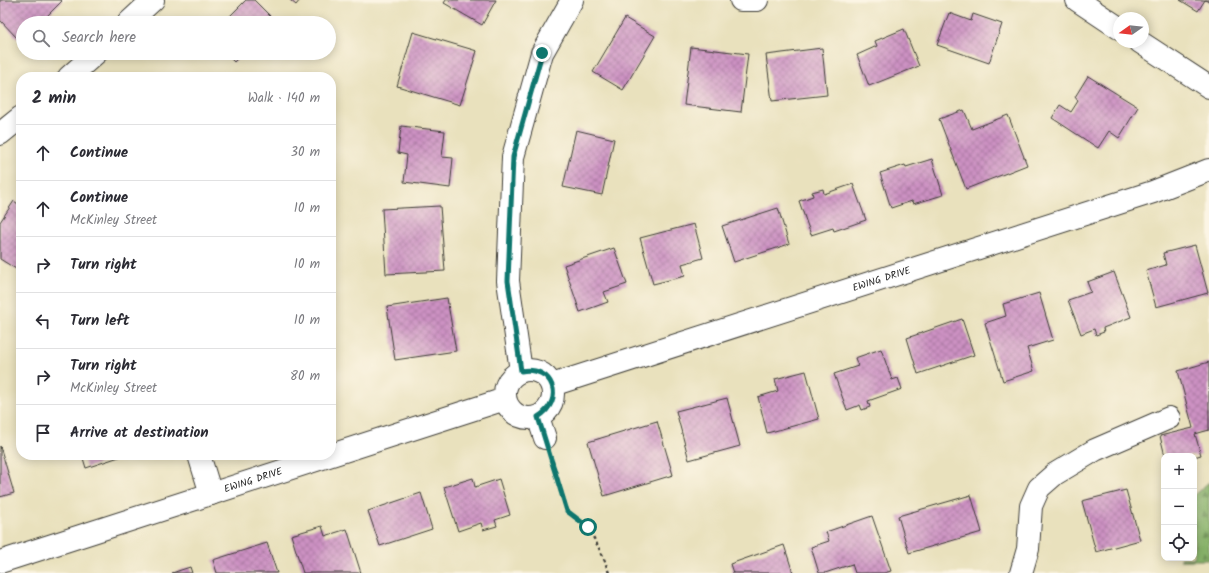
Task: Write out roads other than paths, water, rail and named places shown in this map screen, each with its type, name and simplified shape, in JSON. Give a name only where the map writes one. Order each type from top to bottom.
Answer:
[{"type":"street","points":[[135,16],[152,0]]},
{"type":"street","points":[[521,371],[508,281],[513,157],[542,53],[572,0]]},
{"type":"street","points":[[741,0],[757,0]]},
{"type":"street","points":[[1077,0],[1113,24]]},
{"type":"street","points":[[1149,48],[1209,87]]},
{"type":"street","points":[[78,72],[89,60]]},
{"type":"street","points":[[0,134],[16,121]]},
{"type":"street","name":"EWING DRIVE","points":[[552,385],[1153,192],[1209,170]]},
{"type":"street","points":[[528,369],[543,373],[552,385],[552,404],[538,417],[531,418],[518,415],[512,411],[505,399],[506,385],[515,374],[521,371],[528,369]]},
{"type":"street","name":"EWING DRIVE","points":[[336,454],[505,399]]},
{"type":"street","points":[[538,417],[545,438]]},
{"type":"street","points":[[1021,573],[1028,549],[1031,506],[1039,488],[1055,474],[1094,450],[1170,418]]},
{"type":"street","points":[[200,460],[211,494]]},
{"type":"street","name":"EWING DRIVE","points":[[0,562],[316,460]]}]
